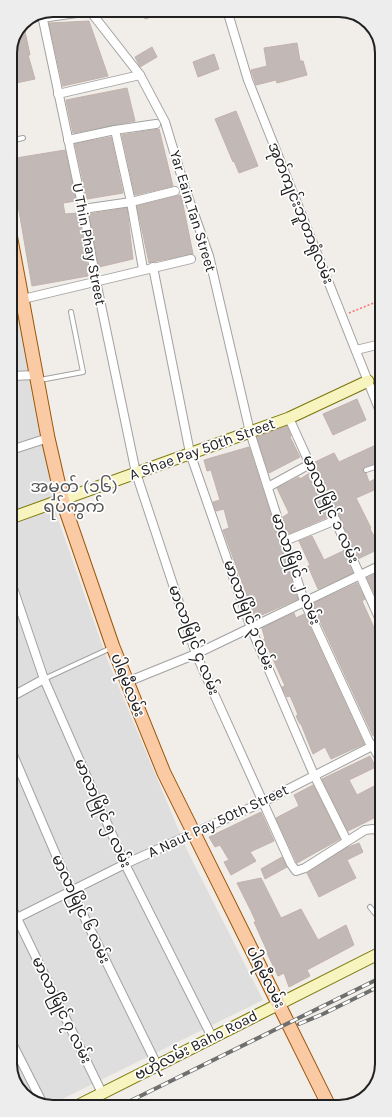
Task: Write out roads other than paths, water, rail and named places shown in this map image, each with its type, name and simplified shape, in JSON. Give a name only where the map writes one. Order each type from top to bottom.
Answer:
[{"type":"main road","name":"ပါရမီလမ်း","points":[[17,284],[23,299],[48,438],[62,499],[113,647],[164,773],[326,1100]]},
{"type":"street","name":"Yar Eain Tan Street","points":[[95,17],[140,75],[165,122],[185,188],[209,256],[250,432]]},
{"type":"street","name":"အုတ်ကျင်းဘူတာရုံလမ်း","points":[[229,17],[248,80],[341,316],[375,395]]},
{"type":"street","name":"U Thin Phay Street","points":[[43,19],[83,209],[96,281],[136,473]]},
{"type":"street","points":[[58,94],[140,75]]},
{"type":"street","points":[[68,140],[115,130],[156,124]]},
{"type":"street","points":[[115,130],[131,202],[143,269]]},
{"type":"street","points":[[83,209],[131,202],[175,191]]},
{"type":"street","points":[[23,299],[191,258]]},
{"type":"street","name":"မာလာမြိုင် ၃ လမ်း","points":[[153,267],[190,453],[251,628],[314,776],[347,841]]},
{"type":"street","points":[[356,350],[375,345]]},
{"type":"street","points":[[17,377],[37,378]]},
{"type":"street","name":"A Shae Pay 50th Street","points":[[17,516],[290,418],[368,381]]},
{"type":"street","name":"မာလာမြိုင် ၁ လမ်း","points":[[290,418],[375,608]]},
{"type":"street","name":"မာလာမြိုင် ၂ လမ်း","points":[[250,432],[304,601],[371,746]]},
{"type":"street","points":[[17,448],[48,438]]},
{"type":"street","points":[[268,487],[310,464]]},
{"type":"street","name":"မာလာမြိုင် ၄ လမ်း","points":[[136,473],[196,654],[291,864],[296,871],[305,868],[347,841]]},
{"type":"street","points":[[285,541],[336,520]]},
{"type":"street","points":[[127,682],[196,654],[375,567]]},
{"type":"street","name":"မာလာမြိုင် ၅ လမ်း","points":[[17,600],[44,679],[125,864],[212,1037]]},
{"type":"street","points":[[17,693],[44,679]]},
{"type":"street","name":"A Naut Pay 50th Street","points":[[17,917],[125,864],[263,802],[375,744]]},
{"type":"street","name":"မာလာမြိုင် ၆ လမ်း","points":[[17,764],[71,890],[157,1065]]},
{"type":"street","points":[[347,841],[365,830],[375,830]]},
{"type":"street","name":"မာလာမြိုင် ၇ လမ်း","points":[[17,925],[102,1093]]},
{"type":"street","name":"ဗဟိုလမ်း Baho Road","points":[[88,1100],[375,955]]},
{"type":"street","points":[[17,1051],[40,1097]]},
{"type":"lane","points":[[17,139],[23,138]]},
{"type":"lane","points":[[37,378],[83,372],[71,312]]},
{"type":"lane","points":[[366,470],[375,468]]},
{"type":"lane","points":[[44,679],[113,647]]},
{"type":"lane","points":[[371,746],[375,754]]},
{"type":"lane","points":[[370,907],[375,913]]},
{"type":"railway","points":[[132,1100],[375,980]]},
{"type":"railway","points":[[299,1024],[375,988]]},
{"type":"district","name":"အမှတ် (၁၆) ရပ်ကွက်","points":[[74,496]]}]
